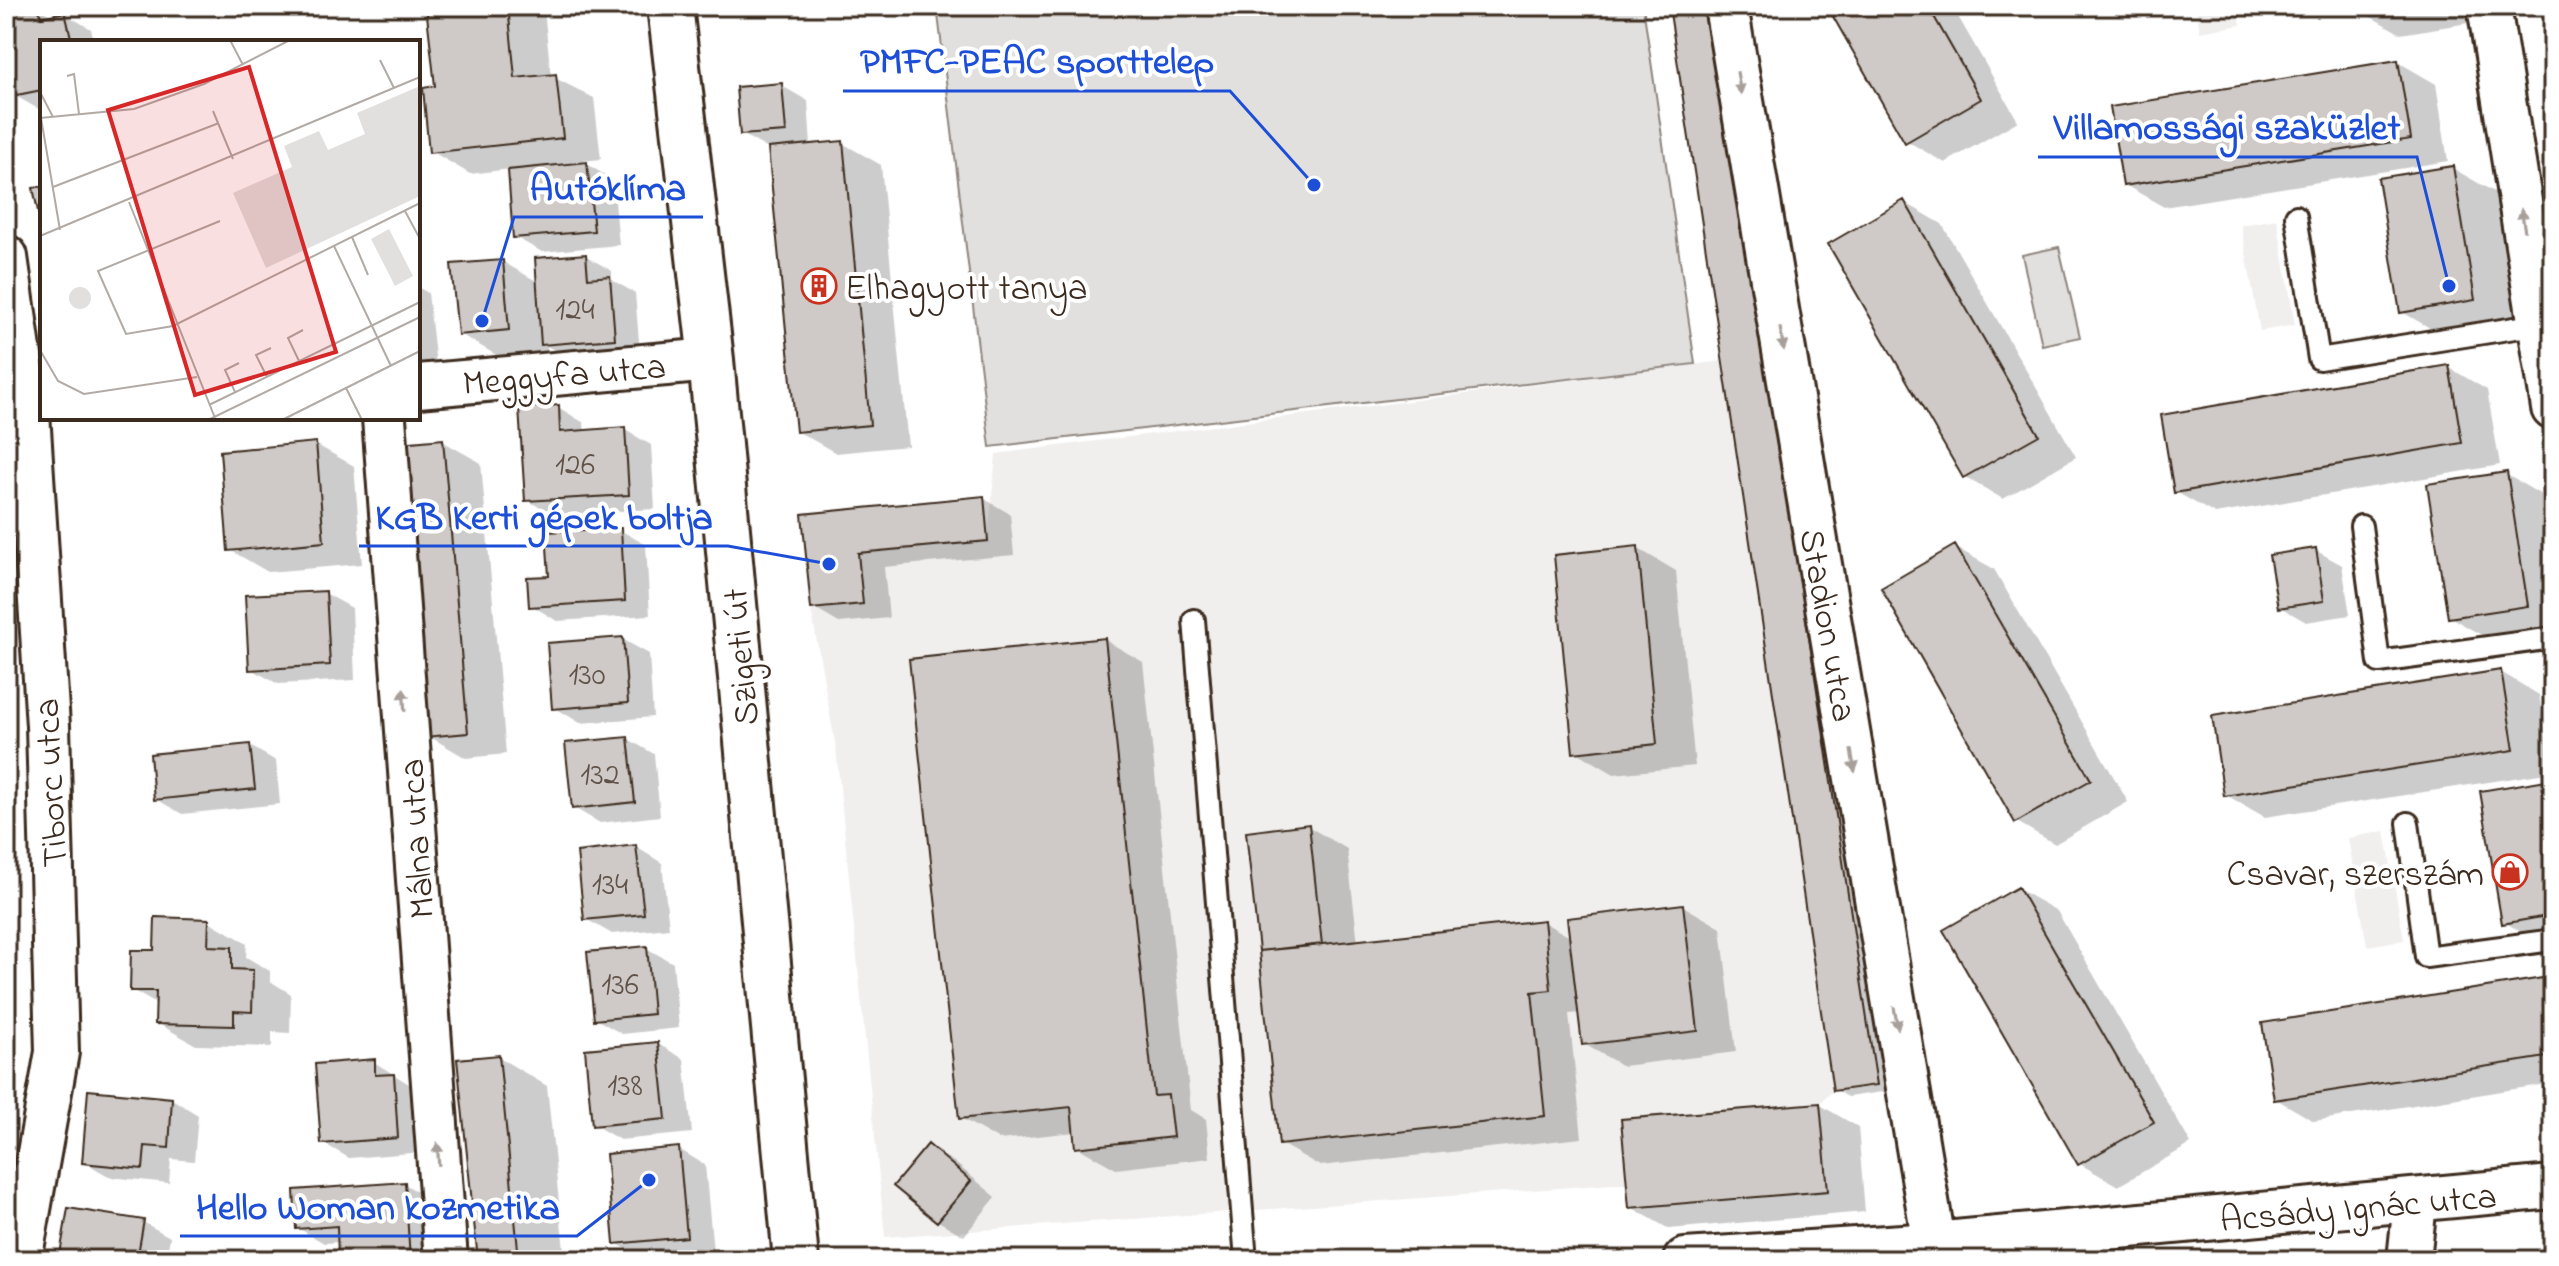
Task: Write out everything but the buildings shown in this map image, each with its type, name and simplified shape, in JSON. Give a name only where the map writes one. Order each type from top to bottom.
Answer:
[{"type":"street","name":"Szigeti út","points":[[670,6],[711,360],[796,1260]]},
{"type":"street","name":"Stadion utca","points":[[1726,6],[1936,1252]]},
{"type":"street","points":[[2489,6],[2553,408]]},
{"type":"street","name":"Tiborc utca","points":[[6,257],[28,413],[48,726],[57,1052],[20,1260]]},
{"type":"street","name":"Meggyfa utca","points":[[420,386],[711,360]]},
{"type":"street","name":"Málna utca","points":[[384,420],[446,1260]]},
{"type":"street","name":"Acsády Ignác utca","points":[[1685,1260],[1936,1252],[2553,1187]]},
{"type":"street","points":[[2409,1260],[2415,1202]]},
{"type":"lane","points":[[2296,216],[2319,359],[2540,324]]},
{"type":"lane","points":[[2361,526],[2379,662],[2553,638]]},
{"type":"lane","points":[[1194,620],[1246,1260]]},
{"type":"lane","points":[[2408,823],[2426,957],[2553,940]]},
{"type":"shaded area","points":[[937,6],[1643,6],[1695,364],[990,447]]},
{"type":"shaded area","points":[[2196,6],[2238,6],[2241,25],[2200,32]]},
{"type":"shaded area","points":[[2277,219],[2295,325],[2260,331],[2241,225]]},
{"type":"shaded area","points":[[2059,247],[2080,337],[2042,345],[2022,255]]},
{"type":"shaded area","points":[[1722,361],[1833,1091],[1820,1103],[1621,1119],[1627,1183],[885,1237],[836,748],[811,609],[863,604],[858,553],[988,540],[996,454]]},
{"type":"shaded area","points":[[2385,831],[2404,940],[2367,946],[2348,838]]},
{"type":"place","name":"PMFC-PEAC sporttelep","points":[[1314,185]]},
{"type":"place","name":"Elhagyott tanya","points":[[819,286]]},
{"type":"place","name":"Villamossági szaküzlet","points":[[2449,286]]},
{"type":"place","name":"Autóklíma","points":[[482,321]]},
{"type":"place","name":"KGB Kerti gépek boltja","points":[[829,564]]},
{"type":"place","name":"Csavar, szerszám","points":[[2510,872]]},
{"type":"place","name":"Hello Woman kozmetika","points":[[649,1180]]}]
